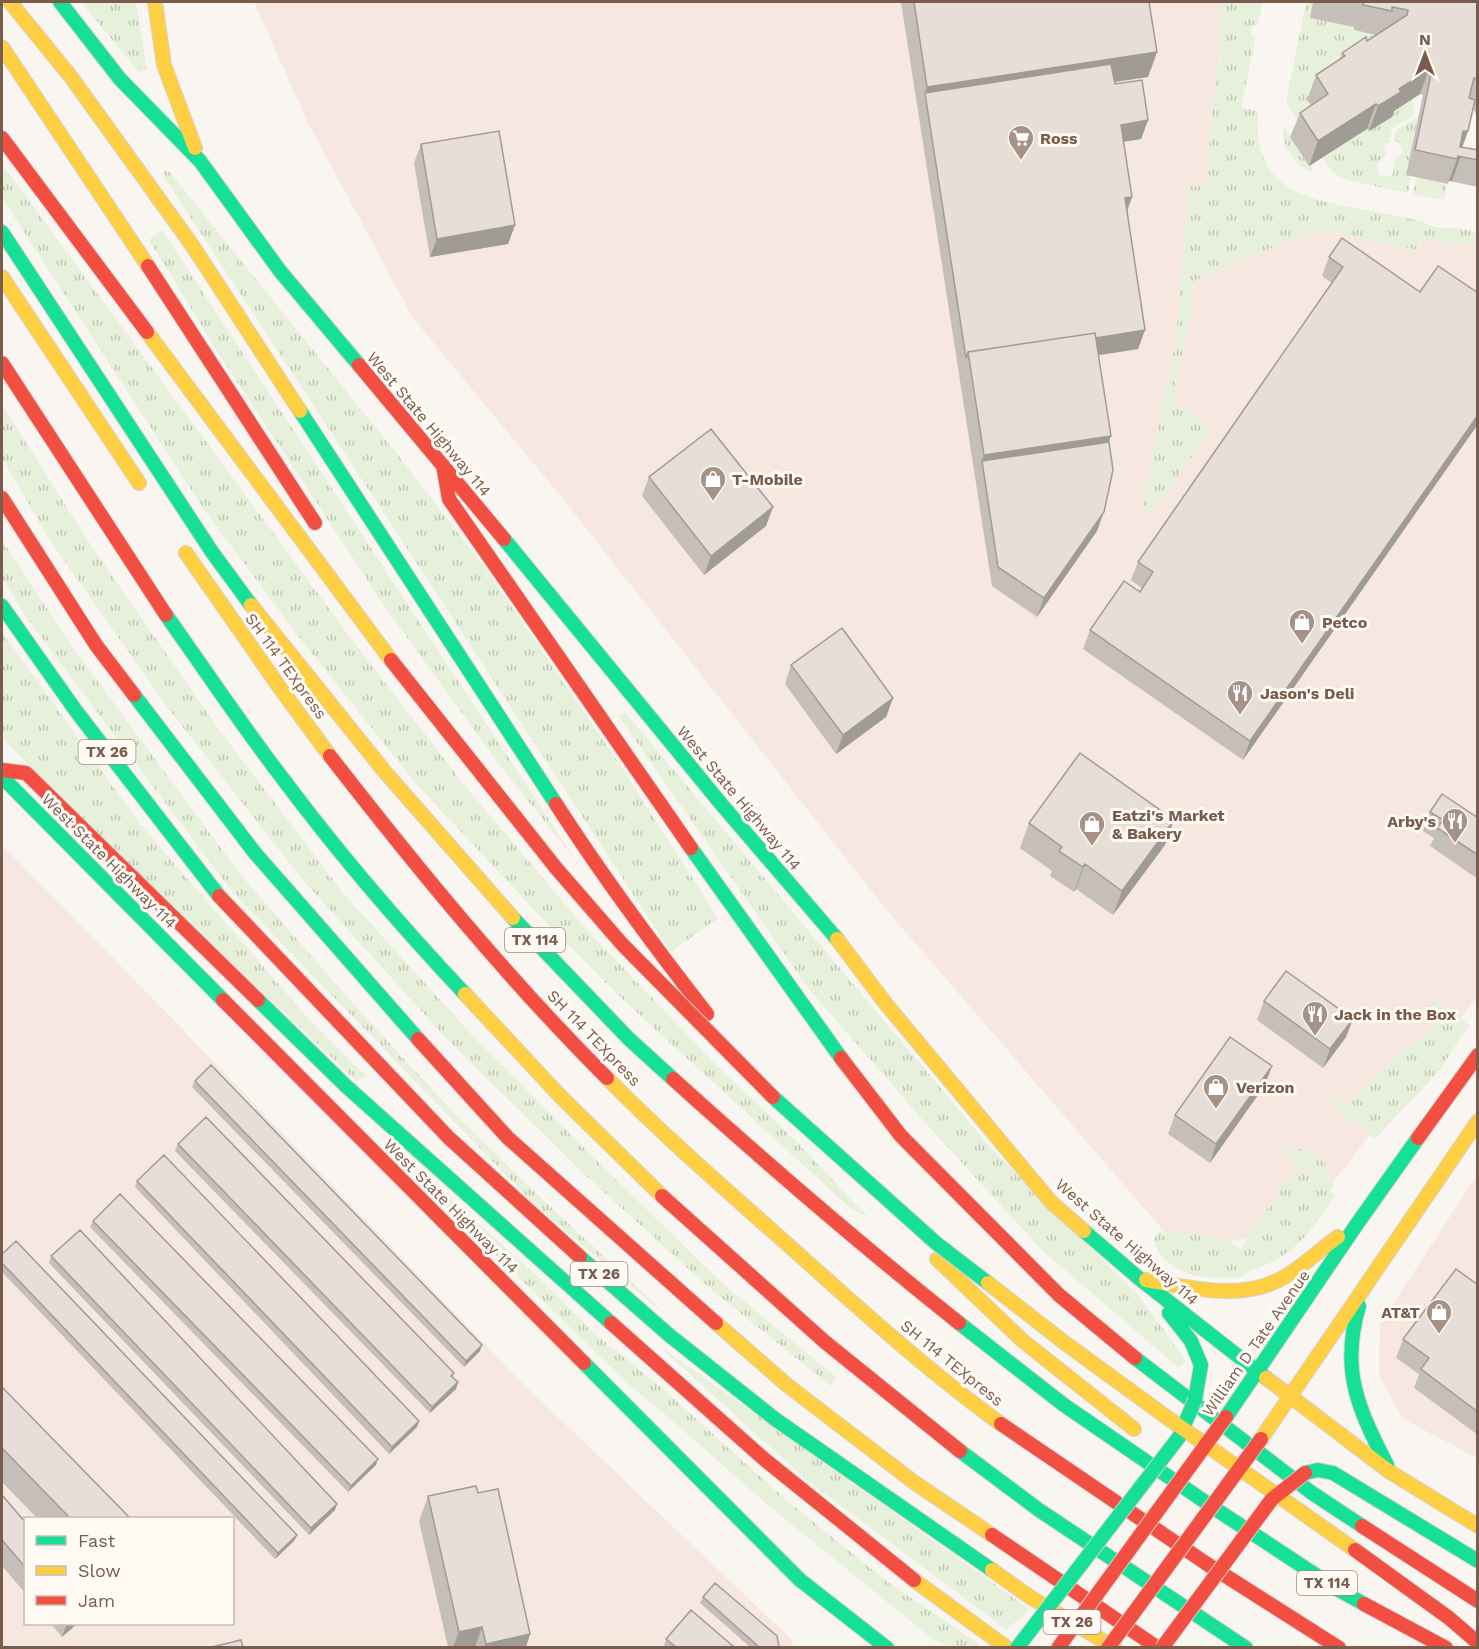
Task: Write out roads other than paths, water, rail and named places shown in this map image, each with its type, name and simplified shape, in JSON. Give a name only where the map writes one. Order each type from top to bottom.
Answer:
[{"type":"main road","points":[[10,2],[71,76],[192,245],[597,867],[645,936],[718,1029],[845,1170],[1023,1341],[1154,1444],[1214,1508]]},
{"type":"main road","name":"West State Highway 114","points":[[60,2],[120,79],[200,161],[280,271],[715,796],[820,919],[894,1013],[1051,1202],[1141,1280],[1291,1398],[1390,1472],[1478,1527]]},
{"type":"main road","points":[[155,2],[165,65],[200,161]]},
{"type":"main road","points":[[2,47],[163,288],[322,534]]},
{"type":"main road","points":[[2,138],[357,613],[514,817],[622,944],[758,1083],[936,1243],[1065,1343],[1302,1511],[1449,1618],[1478,1643]]},
{"type":"main road","name":"TX 114","points":[[2,232],[212,552],[270,630],[385,772],[505,909],[629,1039],[746,1145],[882,1262],[1064,1405],[1337,1589],[1446,1647]]},
{"type":"main road","points":[[2,277],[147,495]]},
{"type":"main road","points":[[2,363],[149,591],[276,770],[314,819],[436,963],[561,1097],[664,1198],[798,1318],[934,1431],[1040,1510],[1246,1647]]},
{"type":"main road","points":[[443,465],[449,499],[745,925],[837,1054],[901,1136],[1059,1295],[1163,1381],[1312,1493],[1478,1600]]},
{"type":"main road","points":[[2,498],[96,645],[255,853],[383,1001],[508,1138],[787,1385],[915,1483],[1160,1647],[1272,1499],[1305,1473],[1318,1470],[1333,1473],[1478,1561]]},
{"type":"main road","name":"SH 114 TEXpress","points":[[180,544],[249,645],[357,789],[475,935],[598,1069],[854,1305],[979,1407],[1075,1475],[1252,1594],[1339,1647]]},
{"type":"main road","points":[[350,583],[357,613]]},
{"type":"main road","name":"TX 26","points":[[2,606],[76,711],[217,894],[449,1138],[555,1236],[669,1335],[775,1419],[1029,1597],[1115,1647]]},
{"type":"main road","points":[[2,770],[26,773],[347,1087],[764,1459],[918,1584],[1006,1647]]},
{"type":"main road","name":"West State Highway 114","points":[[2,777],[800,1580],[887,1647]]},
{"type":"main road","name":"William D Tate Avenue","points":[[1058,1647],[1226,1417],[1357,1224],[1478,1055]]},
{"type":"main road","points":[[1108,1647],[1291,1398],[1478,1121]]},
{"type":"main road","points":[[1141,1280],[1226,1293],[1253,1290],[1278,1280],[1357,1224]]},
{"type":"main road","points":[[1017,1647],[1179,1437],[1195,1400],[1201,1365],[1191,1341],[1141,1280]]},
{"type":"main road","points":[[1362,1290],[1351,1338],[1351,1370],[1369,1431],[1390,1472]]},
{"type":"place","name":"Ross","points":[[1021,161]]},
{"type":"place","name":"T-Mobile","points":[[713,502]]},
{"type":"place","name":"Petco","points":[[1302,645]]},
{"type":"place","name":"Jason's Deli","points":[[1240,716]]},
{"type":"place","name":"Arby's","points":[[1455,844]]},
{"type":"place","name":"Eatzi's Market & Bakery","points":[[1092,847]]},
{"type":"place","name":"Jack in the Box","points":[[1315,1037]]},
{"type":"place","name":"Verizon","points":[[1216,1110]]},
{"type":"place","name":"AT&T","points":[[1439,1335]]}]
